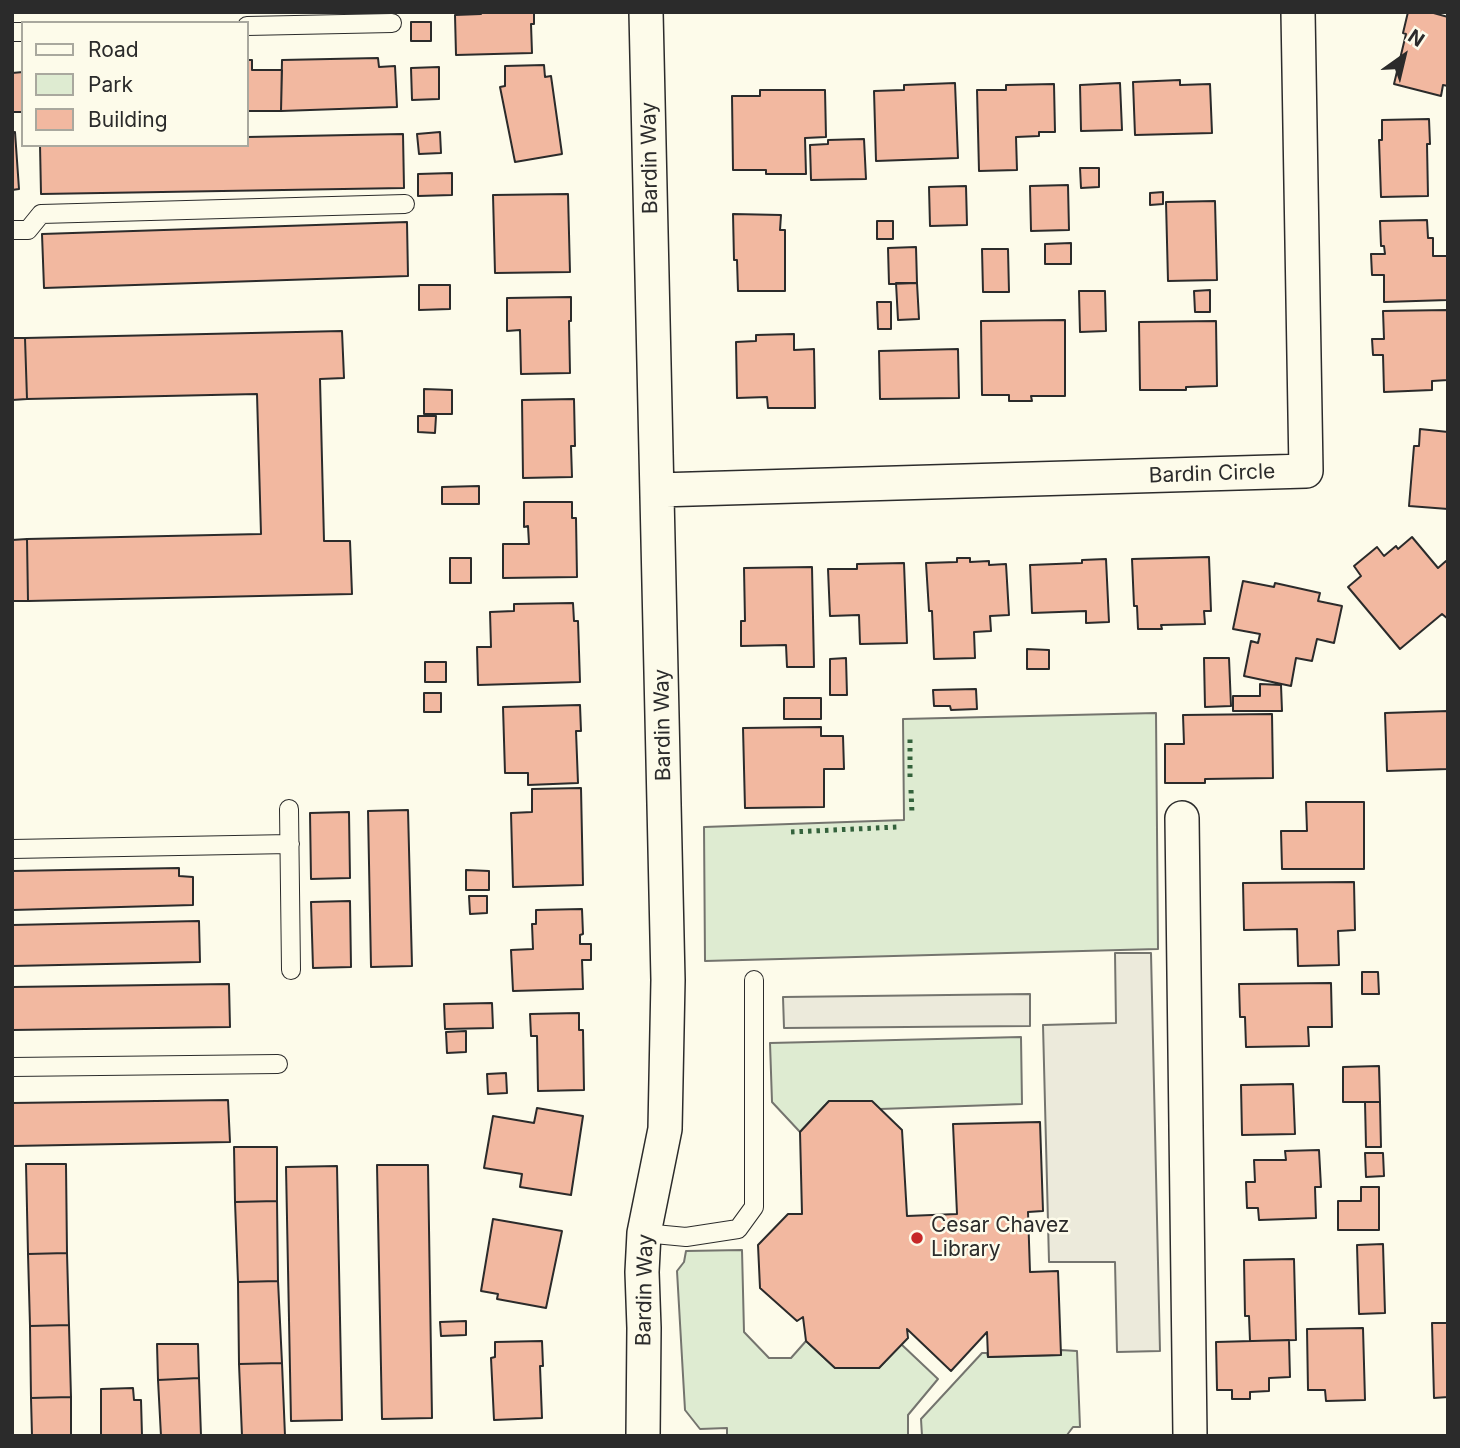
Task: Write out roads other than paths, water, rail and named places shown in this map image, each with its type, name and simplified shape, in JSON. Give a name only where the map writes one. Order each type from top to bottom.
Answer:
[{"type":"street","name":"Bardin Way","points":[[642,1436],[644,1233],[665,1129],[668,994],[646,12]]},
{"type":"street","name":"Bardin Circle","points":[[658,490],[1306,471],[1298,12]]},
{"type":"street","points":[[1182,818],[1191,1436]]},
{"type":"lane","points":[[248,26],[392,23]]},
{"type":"lane","points":[[12,230],[28,230],[41,214],[405,204]]},
{"type":"lane","points":[[289,809],[291,970]]},
{"type":"lane","points":[[12,849],[290,844]]},
{"type":"lane","points":[[644,1233],[686,1237],[738,1229],[754,1207],[754,980]]},
{"type":"lane","points":[[12,1067],[278,1063]]},
{"type":"place","name":"Cesar Chavez Library","points":[[917,1238]]}]
